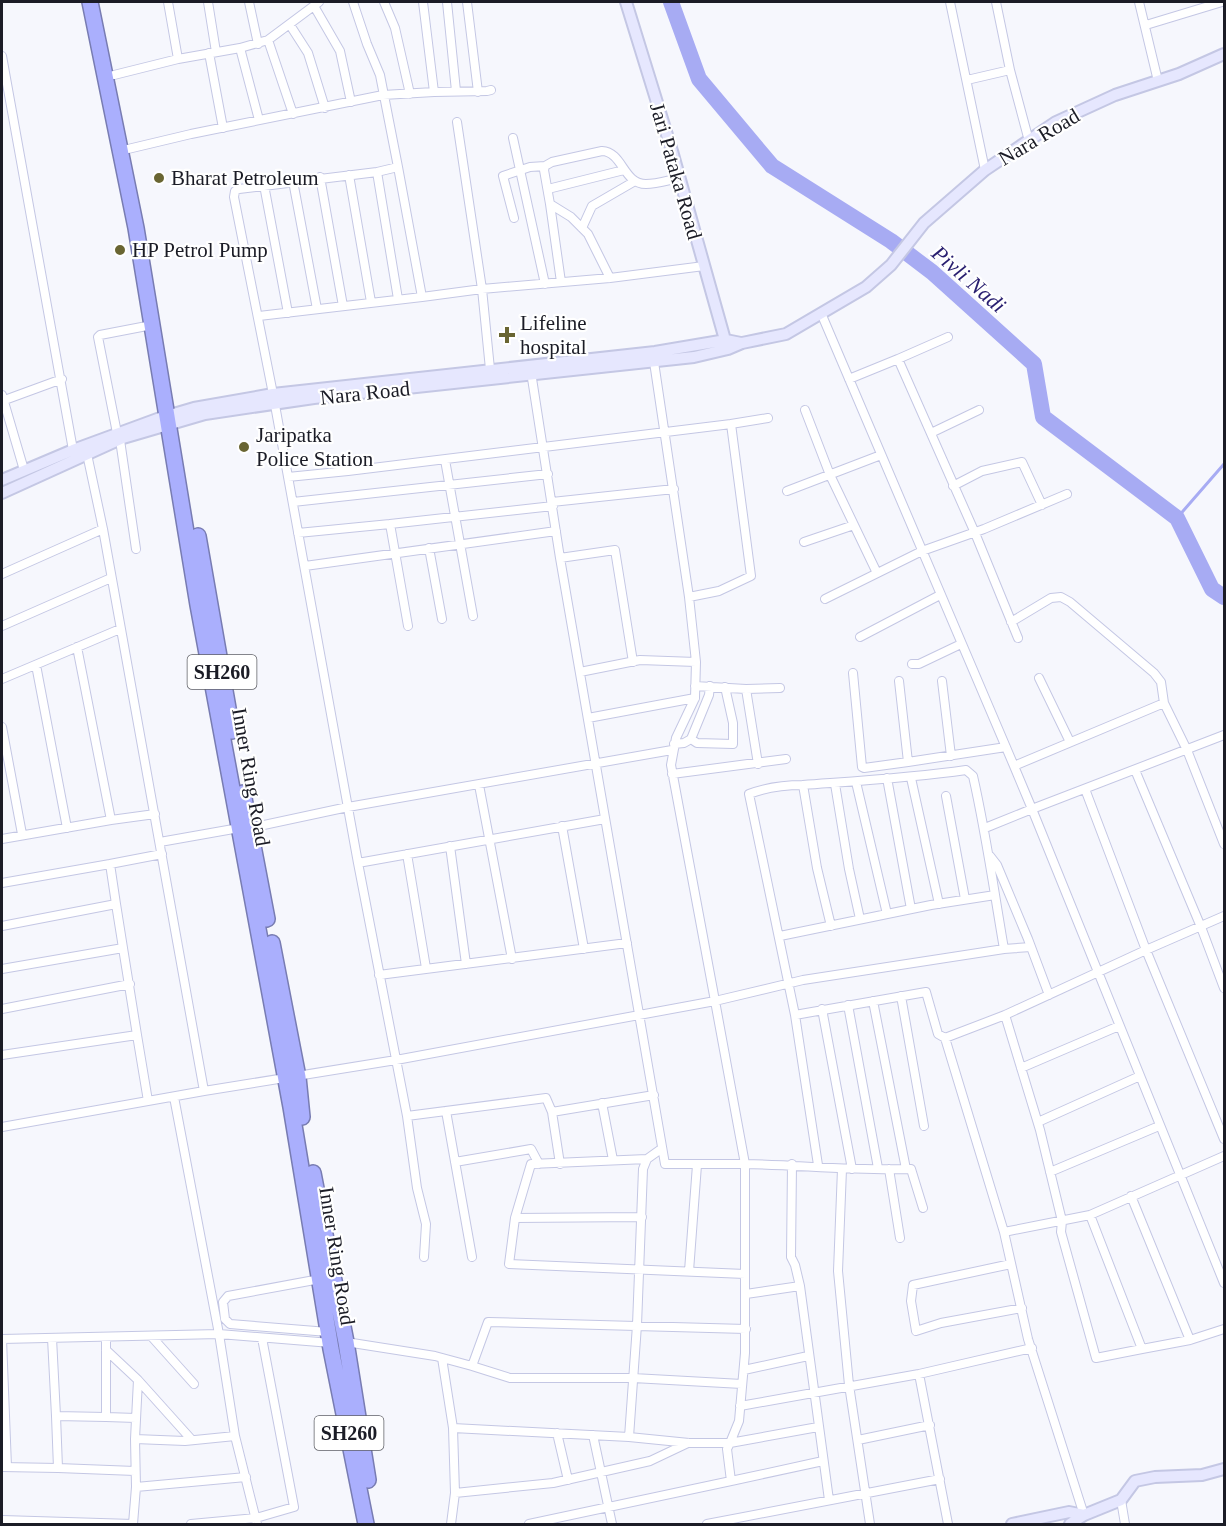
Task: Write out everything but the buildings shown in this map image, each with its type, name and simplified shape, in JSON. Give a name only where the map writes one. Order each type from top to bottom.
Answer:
[{"type":"highway","name":"Inner Ring Road","points":[[90,2],[172,419]]},
{"type":"highway","name":"Inner Ring Road","points":[[100,2],[128,149],[172,419],[198,605],[292,1078],[320,1279],[376,1524]]},
{"type":"highway","name":"Inner Ring Road","points":[[292,1078],[302,1115],[335,1339],[366,1524]]},
{"type":"main road","name":"Jari Pataka Road","points":[[626,2],[727,345]]},
{"type":"main road","name":"Nara Road","points":[[274,399],[531,370],[655,352],[742,343],[786,334],[866,286],[891,265],[908,240],[924,223],[985,170],[1029,141],[1065,118],[1115,95],[1158,81],[1224,54]]},
{"type":"main road","name":"Nara Road","points":[[2,480],[73,450],[172,419],[274,399],[490,369],[531,370],[654,362],[694,357],[727,345]]},
{"type":"main road","name":"Nara Road","points":[[2,493],[87,454],[118,437]]},
{"type":"main road","points":[[1070,1524],[1084,1515],[1121,1500],[1135,1480],[1202,1475],[1224,1469]]},
{"type":"main road","points":[[1012,1524],[1069,1512],[1084,1515]]},
{"type":"street","points":[[168,2],[178,59]]},
{"type":"street","points":[[207,2],[223,128]]},
{"type":"street","points":[[249,2],[258,44]]},
{"type":"street","points":[[354,2],[367,44],[380,75],[422,297]]},
{"type":"street","points":[[384,2],[395,28],[410,94]]},
{"type":"street","points":[[425,2],[434,92]]},
{"type":"street","points":[[447,2],[456,91]]},
{"type":"street","points":[[467,2],[478,92]]},
{"type":"street","points":[[960,2],[950,2],[985,170]]},
{"type":"street","points":[[996,2],[1010,70],[1029,141]]},
{"type":"street","points":[[1139,2],[1158,81]]},
{"type":"street","points":[[1146,25],[1222,2]]},
{"type":"street","points":[[114,75],[178,59],[258,44],[290,25],[312,4],[340,51],[351,102]]},
{"type":"street","points":[[290,25],[308,53],[325,108]]},
{"type":"street","points":[[268,40],[293,114]]},
{"type":"street","points":[[240,48],[258,120]]},
{"type":"street","points":[[2,56],[73,450]]},
{"type":"street","points":[[967,80],[1010,70]]},
{"type":"street","points":[[128,149],[383,95],[491,90]]},
{"type":"street","points":[[458,122],[482,289],[490,369]]},
{"type":"street","points":[[513,138],[545,284]]},
{"type":"street","points":[[514,218],[503,176],[530,166],[545,166],[562,160],[608,151],[616,158],[628,176],[636,181],[644,184],[679,178]]},
{"type":"street","points":[[545,166],[561,282]]},
{"type":"street","points":[[398,167],[377,172],[320,177],[239,189],[235,191],[234,196],[407,1116],[417,1188],[426,1224],[424,1257]]},
{"type":"street","points":[[548,189],[624,170]]},
{"type":"street","points":[[377,172],[398,299]]},
{"type":"street","points":[[349,175],[371,302]]},
{"type":"street","points":[[320,177],[343,306]]},
{"type":"street","points":[[293,181],[317,309]]},
{"type":"street","points":[[582,228],[592,206],[636,181]]},
{"type":"street","points":[[264,185],[288,313]]},
{"type":"street","points":[[550,204],[571,217],[588,234],[610,278]]},
{"type":"street","points":[[258,316],[482,289],[610,278],[704,266]]},
{"type":"street","points":[[821,313],[1032,809],[1224,1282]]},
{"type":"street","points":[[136,549],[118,437],[98,337],[152,325]]},
{"type":"street","points":[[849,380],[948,337]]},
{"type":"street","points":[[898,359],[975,533],[1018,638]]},
{"type":"street","points":[[654,362],[674,489],[696,662],[695,698],[673,747],[672,774],[745,1164],[746,1329],[739,1421],[728,1449],[732,1481]]},
{"type":"street","points":[[531,370],[595,765],[665,1164],[792,1164],[842,1169],[911,1169],[923,1208]]},
{"type":"street","points":[[24,470],[2,399],[62,380]]},
{"type":"street","points":[[805,410],[830,475],[877,573]]},
{"type":"street","points":[[931,434],[980,410]]},
{"type":"street","points":[[288,477],[664,434],[768,418]]},
{"type":"street","points":[[689,597],[719,591],[751,576],[730,424]]},
{"type":"street","points":[[87,454],[103,529],[204,1091]]},
{"type":"street","points":[[787,491],[881,455]]},
{"type":"street","points":[[445,459],[472,616]]},
{"type":"street","points":[[954,486],[982,471],[1022,462],[1042,505]]},
{"type":"street","points":[[292,501],[548,474]]},
{"type":"street","points":[[298,533],[674,489]]},
{"type":"street","points":[[825,599],[922,551],[975,533],[1067,494]]},
{"type":"street","points":[[390,524],[408,626]]},
{"type":"street","points":[[804,542],[854,525]]},
{"type":"street","points":[[2,574],[103,529]]},
{"type":"street","points":[[305,566],[556,531]]},
{"type":"street","points":[[429,548],[442,619]]},
{"type":"street","points":[[561,558],[615,550],[633,662]]},
{"type":"street","points":[[2,626],[111,578]]},
{"type":"street","points":[[860,637],[940,595]]},
{"type":"street","points":[[1011,622],[1051,598],[1061,597],[1070,602],[1154,673],[1161,682],[1164,703],[1187,750],[1224,844]]},
{"type":"street","points":[[2,680],[120,629]]},
{"type":"street","points":[[912,664],[919,664],[961,644]]},
{"type":"street","points":[[77,647],[111,820]]},
{"type":"street","points":[[580,672],[640,660],[696,662]]},
{"type":"street","points":[[36,665],[67,828]]},
{"type":"street","points":[[853,673],[864,768],[1006,747]]},
{"type":"street","points":[[1039,678],[1070,742]]},
{"type":"street","points":[[899,681],[908,762]]},
{"type":"street","points":[[942,681],[951,756]]},
{"type":"street","points":[[695,686],[780,688]]},
{"type":"street","points":[[160,842],[595,765],[673,747],[691,739],[709,695],[710,686]]},
{"type":"street","points":[[691,739],[697,743],[733,744],[733,723],[725,687]]},
{"type":"street","points":[[746,689],[758,764]]},
{"type":"street","points":[[588,718],[695,698]]},
{"type":"street","points":[[1014,766],[1164,703]]},
{"type":"street","points":[[2,728],[22,834]]},
{"type":"street","points":[[985,828],[1224,735]]},
{"type":"street","points":[[672,774],[786,759]]},
{"type":"street","points":[[1135,770],[1224,988]]},
{"type":"street","points":[[818,1165],[795,1015],[749,794],[768,787],[911,778],[969,771],[973,776],[985,828],[1004,949]]},
{"type":"street","points":[[887,778],[911,909]]},
{"type":"street","points":[[911,778],[939,904]]},
{"type":"street","points":[[856,782],[887,914]]},
{"type":"street","points":[[835,784],[860,919]]},
{"type":"street","points":[[479,785],[512,959]]},
{"type":"street","points":[[803,785],[817,868],[831,926]]},
{"type":"street","points":[[1084,789],[1146,950],[1224,1139]]},
{"type":"street","points":[[946,796],[965,899]]},
{"type":"street","points":[[2,839],[154,814]]},
{"type":"street","points":[[358,863],[605,819]]},
{"type":"street","points":[[562,826],[585,949]]},
{"type":"street","points":[[450,846],[466,964]]},
{"type":"street","points":[[987,851],[997,865],[1049,995]]},
{"type":"street","points":[[2,883],[162,854]]},
{"type":"street","points":[[407,854],[426,968]]},
{"type":"street","points":[[110,864],[148,1101]]},
{"type":"street","points":[[780,936],[995,894]]},
{"type":"street","points":[[2,926],[116,904]]},
{"type":"street","points":[[945,1038],[1005,1015],[1224,916]]},
{"type":"street","points":[[379,975],[627,943]]},
{"type":"street","points":[[2,1127],[396,1060],[716,1001],[803,980],[1004,949],[1031,947]]},
{"type":"street","points":[[2,969],[123,948]]},
{"type":"street","points":[[2,1009],[130,984]]},
{"type":"street","points":[[795,1015],[926,992],[938,1034],[945,1038],[1004,1232],[1032,1348],[1084,1515]]},
{"type":"street","points":[[901,996],[924,1126]]},
{"type":"street","points":[[873,1001],[906,1169]]},
{"type":"street","points":[[848,1005],[878,1168]]},
{"type":"street","points":[[822,1010],[852,1169]]},
{"type":"street","points":[[1005,1015],[1038,1122],[1062,1221],[1060,1232],[1096,1358],[1190,1340],[1224,1329]]},
{"type":"street","points":[[1021,1068],[1119,1026]]},
{"type":"street","points":[[2,1055],[137,1035]]},
{"type":"street","points":[[1038,1122],[1140,1076]]},
{"type":"street","points":[[552,1112],[654,1095]]},
{"type":"street","points":[[174,1097],[219,1334],[235,1436],[256,1521]]},
{"type":"street","points":[[407,1116],[546,1098],[552,1112],[560,1164]]},
{"type":"street","points":[[602,1103],[613,1160]]},
{"type":"street","points":[[446,1111],[472,1257]]},
{"type":"street","points":[[1050,1172],[1160,1126]]},
{"type":"street","points":[[455,1162],[531,1149],[539,1164]]},
{"type":"street","points":[[629,1437],[637,1325],[643,1169],[647,1159],[661,1149]]},
{"type":"street","points":[[1004,1232],[1090,1215],[1224,1156]]},
{"type":"street","points":[[647,1159],[531,1164],[515,1218],[509,1264],[745,1274]]},
{"type":"street","points":[[792,1164],[791,1257],[800,1286],[830,1500]]},
{"type":"street","points":[[689,1271],[697,1165]]},
{"type":"street","points":[[889,1168],[900,1238]]},
{"type":"street","points":[[842,1169],[838,1271],[849,1384],[870,1524]]},
{"type":"street","points":[[1131,1196],[1190,1340]]},
{"type":"street","points":[[1090,1215],[1142,1348]]},
{"type":"street","points":[[515,1218],[642,1217]]},
{"type":"street","points":[[1011,1264],[913,1286],[911,1301],[916,1331],[941,1323],[1022,1308]]},
{"type":"street","points":[[320,1279],[228,1296],[223,1302],[225,1319],[230,1324],[335,1339],[442,1358],[510,1378],[633,1378],[742,1384]]},
{"type":"street","points":[[746,1294],[800,1286]]},
{"type":"street","points":[[472,1366],[488,1322],[746,1329]]},
{"type":"street","points":[[135,1471],[4,1467],[2,1339],[219,1334],[262,1338],[335,1339]]},
{"type":"street","points":[[150,1336],[194,1384]]},
{"type":"street","points":[[106,1337],[106,1417]]},
{"type":"street","points":[[52,1338],[58,1468]]},
{"type":"street","points":[[191,1524],[256,1521],[294,1507],[262,1338]]},
{"type":"street","points":[[740,1406],[849,1384],[919,1374],[1032,1348]]},
{"type":"street","points":[[106,1350],[138,1380],[191,1439]]},
{"type":"street","points":[[744,1370],[808,1356]]},
{"type":"street","points":[[442,1358],[453,1428],[455,1493],[451,1524]]},
{"type":"street","points":[[919,1374],[948,1524]]},
{"type":"street","points":[[133,1524],[138,1380]]},
{"type":"street","points":[[56,1416],[136,1418]]},
{"type":"street","points":[[858,1440],[930,1425]]},
{"type":"street","points":[[453,1428],[629,1437],[689,1443],[730,1443],[818,1427]]},
{"type":"street","points":[[557,1433],[568,1480]]},
{"type":"street","points":[[594,1435],[612,1524]]},
{"type":"street","points":[[135,1439],[235,1436]]},
{"type":"street","points":[[455,1493],[553,1484],[650,1461],[689,1443]]},
{"type":"street","points":[[529,1524],[823,1461]]},
{"type":"street","points":[[136,1488],[246,1478]]},
{"type":"street","points":[[707,1524],[940,1479]]},
{"type":"street","points":[[1121,1500],[1125,1524]]},
{"type":"street","points":[[2,1521],[139,1524]]},
{"type":"waterway","name":"Pivli Nadi","points":[[671,2],[699,79],[772,166],[891,241],[932,272],[1034,364],[1043,417],[1177,518],[1212,589],[1224,597]]},
{"type":"waterway","points":[[1177,518],[1224,464]]},
{"type":"place","name":"Bharat Petroleum","points":[[159,178]]},
{"type":"place","name":"HP Petrol Pump","points":[[120,250]]},
{"type":"place","name":"Lifeline hospital","points":[[507,335]]},
{"type":"place","name":"Jaripatka Police Station","points":[[244,447]]}]
